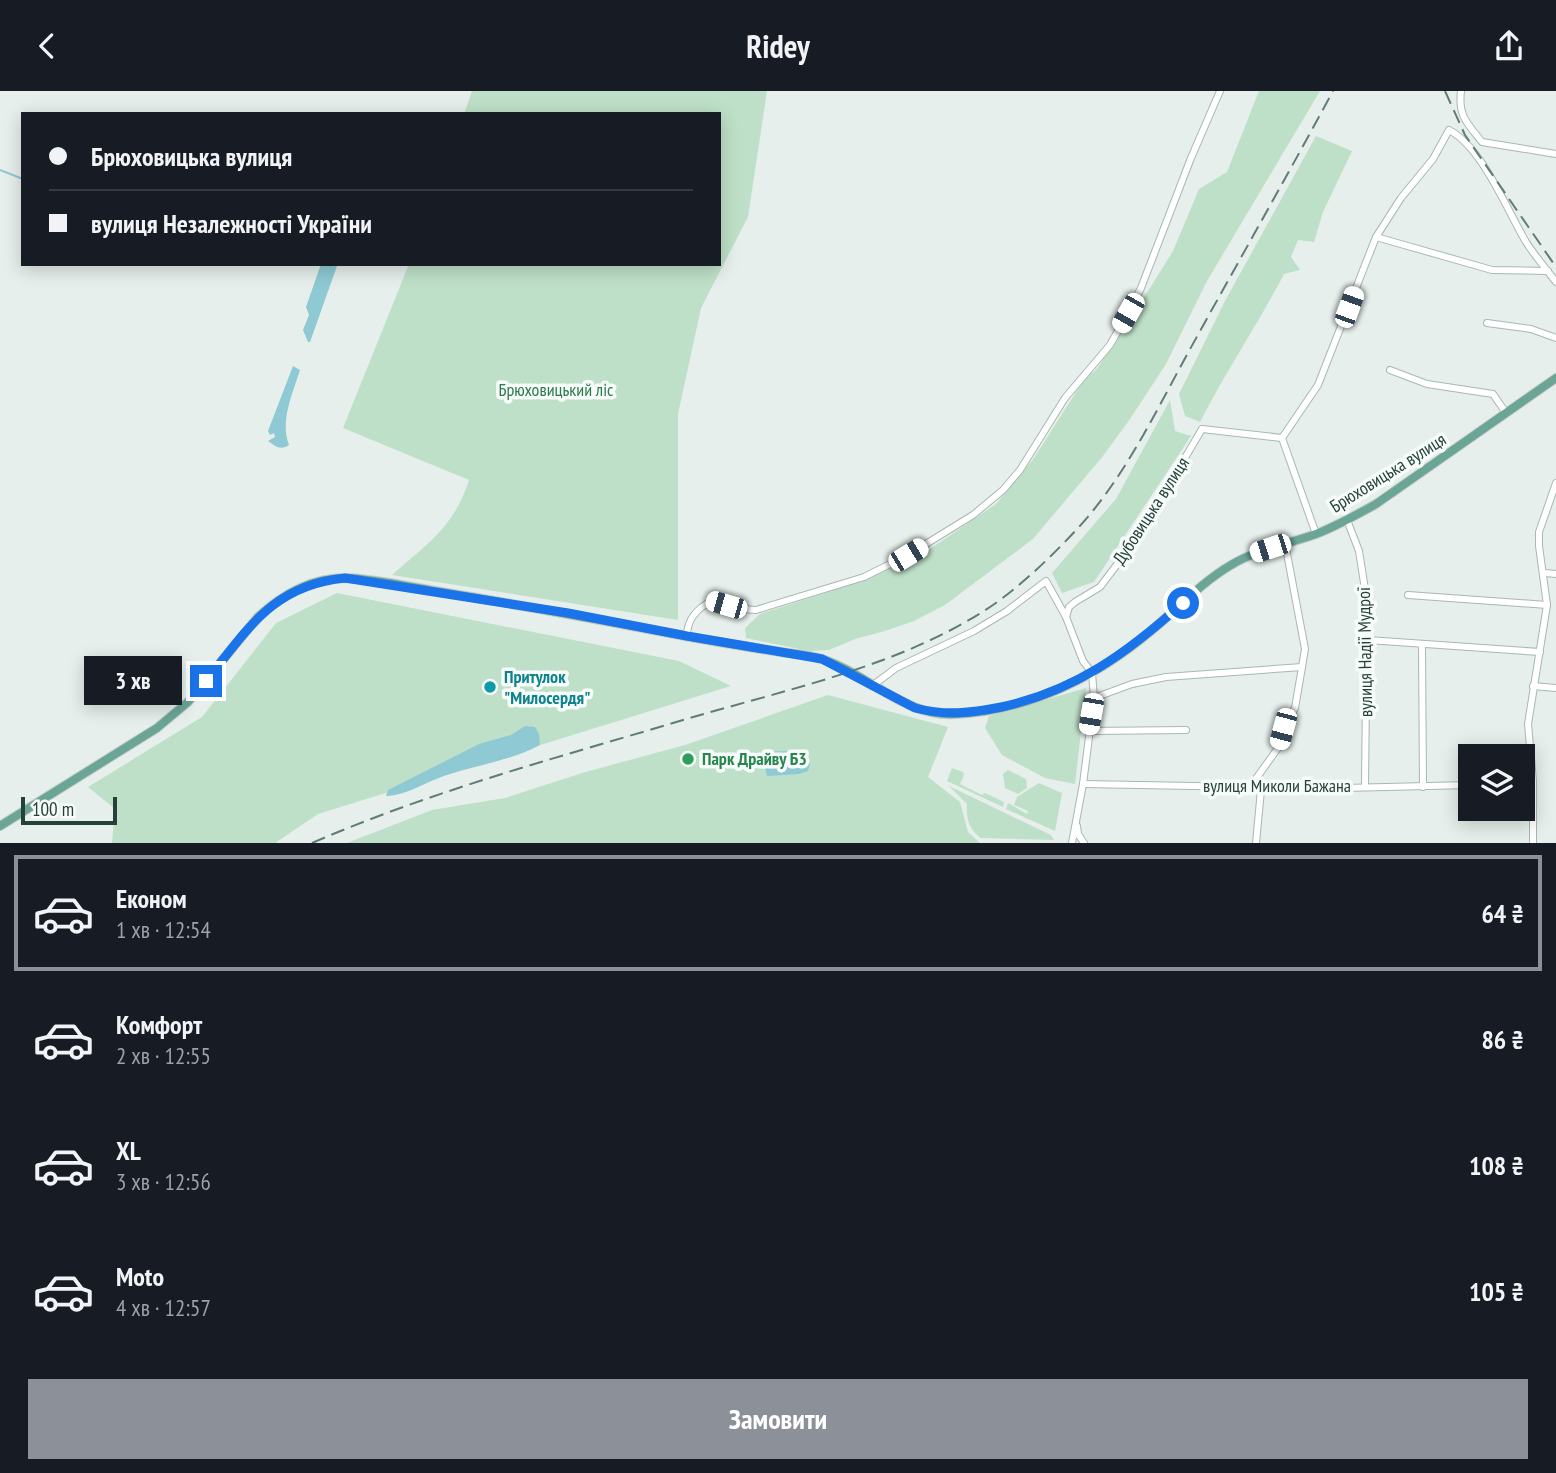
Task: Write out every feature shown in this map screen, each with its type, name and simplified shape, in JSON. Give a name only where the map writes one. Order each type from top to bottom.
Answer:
[{"type":"main road","name":"Брюховицька вулиця","points":[[0,826],[157,728],[188,702],[271,605],[299,589],[326,580],[345,578],[378,582],[822,659],[915,708],[932,712],[955,714],[985,710],[1038,697],[1092,673],[1150,632],[1199,588],[1230,566],[1254,554],[1316,534],[1376,504],[1556,378]]},
{"type":"street","points":[[687,636],[687,624],[702,606],[712,601],[756,610],[864,577],[908,555],[973,515],[1003,489],[1020,470],[1065,398],[1110,345],[1128,313],[1141,288],[1220,91]]},
{"type":"street","points":[[1461,91],[1459,107],[1482,142],[1556,154]]},
{"type":"street","points":[[1316,534],[1282,439],[1318,385],[1376,237],[1401,198],[1433,159],[1449,130],[1461,136],[1488,173],[1527,242],[1556,282]]},
{"type":"street","points":[[1376,237],[1492,270],[1548,271]]},
{"type":"street","points":[[1487,323],[1531,329],[1556,338]]},
{"type":"street","points":[[1390,370],[1427,384],[1493,394],[1506,413]]},
{"type":"street","name":"Дубовицька вулиця","points":[[1066,617],[1074,602],[1100,587],[1140,534],[1202,429],[1282,439]]},
{"type":"street","points":[[1530,744],[1528,724],[1548,605],[1539,532],[1556,483]]},
{"type":"street","name":"вулиця Надії Мудрої","points":[[1348,520],[1359,551],[1367,594],[1365,786]]},
{"type":"street","points":[[1250,787],[1278,748],[1283,729],[1295,708],[1305,649],[1285,543]]},
{"type":"street","points":[[1545,573],[1556,574]]},
{"type":"street","points":[[872,686],[895,668],[974,631],[1007,611],[1046,581],[1066,617],[1083,661],[1092,673],[1094,698],[1072,843]]},
{"type":"street","points":[[1408,595],[1548,605]]},
{"type":"street","points":[[1368,640],[1540,652]]},
{"type":"street","points":[[1422,644],[1423,787]]},
{"type":"street","points":[[1094,698],[1132,684],[1166,677],[1302,667]]},
{"type":"street","points":[[1533,686],[1556,688]]},
{"type":"street","points":[[1089,731],[1186,730]]},
{"type":"street","name":"вулиця Миколи Бажана","points":[[1083,784],[1250,787],[1261,790],[1458,786]]},
{"type":"street","points":[[1256,843],[1261,790]]},
{"type":"street","points":[[1533,821],[1533,843]]},
{"type":"street","points":[[1076,822],[1078,834],[1084,843]]},
{"type":"green space","name":"Брюховицький ліс","points":[[472,91],[767,91],[748,217],[701,308],[678,414],[678,620],[392,575],[428,544],[447,523],[469,480],[343,428],[408,266],[721,266],[721,112],[465,112]]},
{"type":"green space","points":[[1259,91],[1320,91],[1207,281],[1166,364],[1103,456],[1033,539],[945,605],[914,621],[829,650],[809,651],[746,638],[745,628],[760,614],[856,583],[927,551],[996,504],[1034,458],[1085,378],[1096,370],[1127,325],[1173,251],[1199,189],[1227,172]]},
{"type":"green space","points":[[1316,136],[1352,151],[1323,212],[1314,242],[1298,240],[1291,257],[1300,270],[1284,274],[1200,422],[1185,416],[1179,394],[1225,301]]},
{"type":"green space","points":[[1170,400],[1175,431],[1191,436],[1094,582],[1062,593],[1052,573],[1116,499]]},
{"type":"green space","points":[[337,593],[679,661],[731,686],[318,814],[275,843],[112,843],[115,809],[88,787],[202,717],[276,623]]},
{"type":"green space","points":[[1086,688],[1075,784],[1045,778],[1002,755],[985,728],[989,716]]},
{"type":"green space","points":[[828,695],[948,727],[928,777],[960,802],[968,832],[980,843],[347,843],[432,810],[505,798],[582,773],[685,745]]},
{"type":"green space","points":[[952,768],[963,772],[960,784],[1004,802],[1003,807],[947,781]]},
{"type":"green space","points":[[1008,770],[1026,779],[1027,788],[1018,794],[1005,788],[1003,774]]},
{"type":"green space","points":[[1039,783],[1062,793],[1055,831],[1006,809],[1008,803],[1027,814],[1028,811],[1014,805],[1017,797]]},
{"type":"green space","points":[[949,786],[1051,835],[1054,840],[981,838],[969,824],[967,804]]},
{"type":"water","points":[[320,266],[337,266],[310,342],[303,330],[309,315],[306,307]]},
{"type":"water","points":[[293,366],[300,370],[286,417],[289,445],[281,448],[268,441],[275,437],[274,433],[270,435],[268,431]]},
{"type":"water","points":[[525,726],[535,727],[540,745],[506,758],[458,771],[401,794],[386,796],[388,790],[479,744],[511,735]]},
{"type":"water","points":[[793,751],[803,756],[810,764],[808,771],[767,776],[761,752]]},
{"type":"waterway","points":[[0,170],[21,178]]},
{"type":"railway","points":[[312,843],[405,806],[499,775],[846,673],[922,644],[993,605],[1048,559],[1111,487],[1152,420],[1333,91]]},
{"type":"railway","points":[[1445,91],[1465,135],[1556,267]]},
{"type":"place","name":"Притулок \"Милосердя\"","points":[[490,687]]},
{"type":"place","name":"Парк Драйву Б3","points":[[688,759]]},
{"type":"route","points":[[206,681],[271,605],[315,583],[345,578],[568,613],[822,659],[915,708],[955,714],[1015,703],[1068,686],[1092,673],[1150,632],[1183,603]]}]
